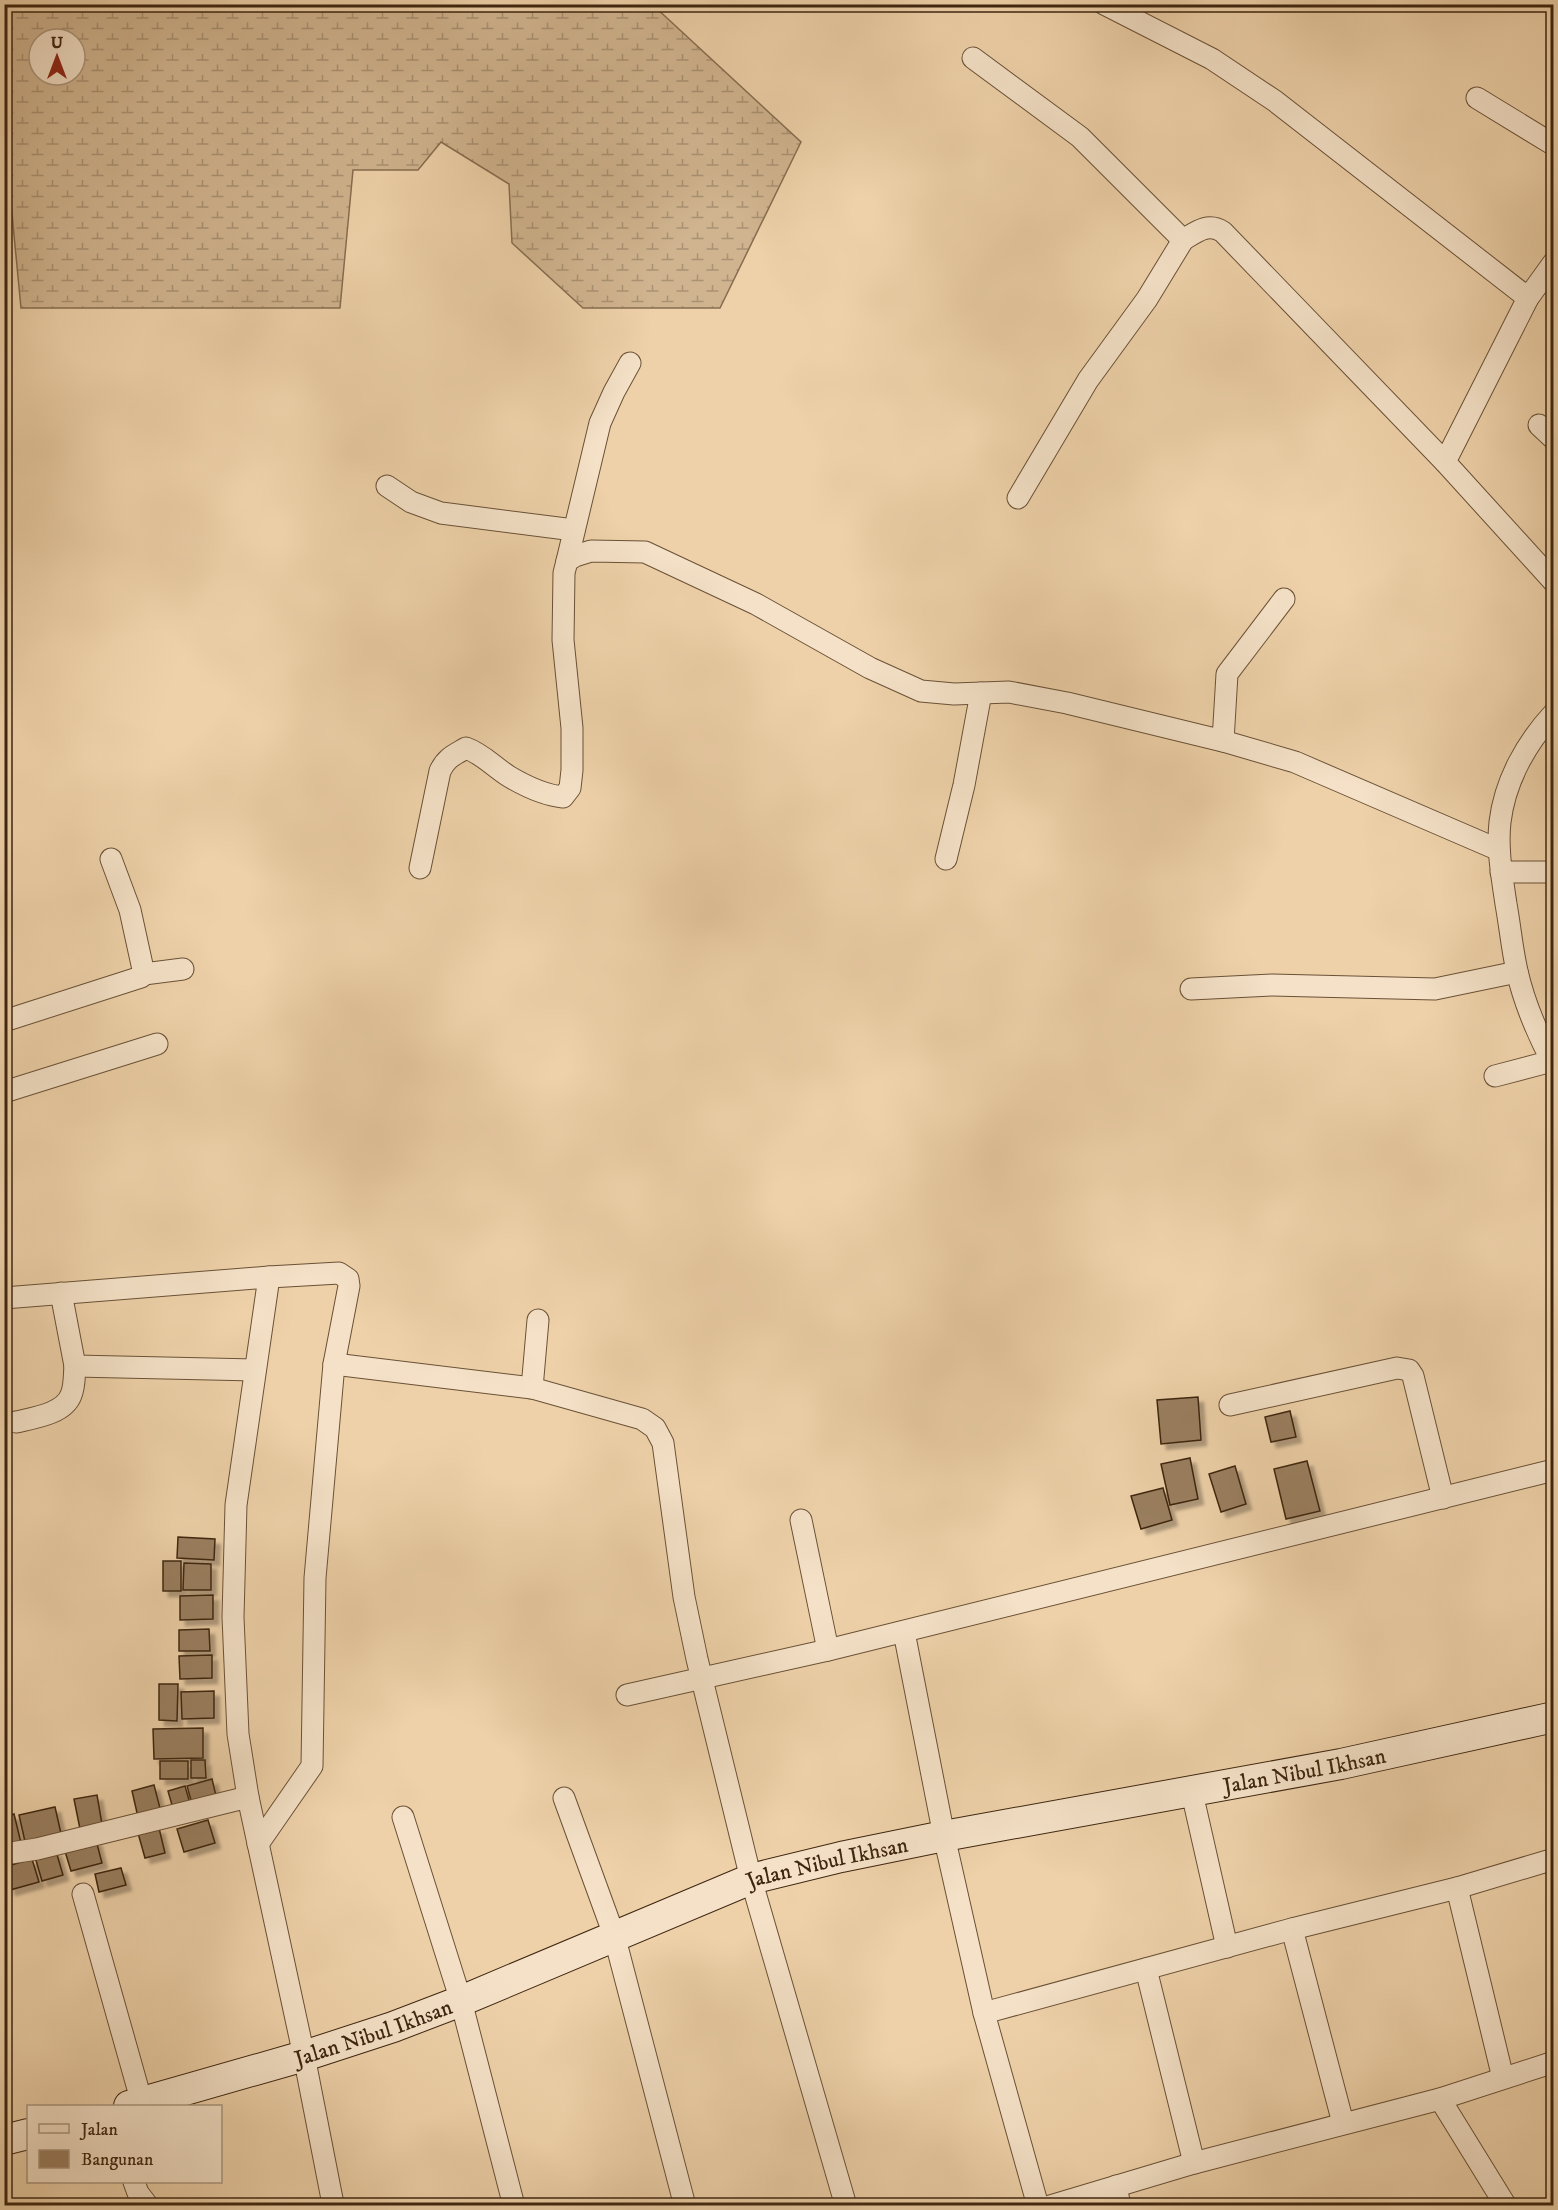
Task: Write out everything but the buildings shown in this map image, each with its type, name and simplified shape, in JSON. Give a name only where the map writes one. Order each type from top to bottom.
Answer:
[{"type":"street","points":[[1104,4],[1212,59],[1275,101],[1528,298]]},
{"type":"street","points":[[974,58],[1080,137],[1183,240]]},
{"type":"street","points":[[1477,98],[1554,145]]},
{"type":"street","points":[[1018,498],[1088,380],[1147,299],[1183,240],[1202,228],[1217,228],[1445,462],[1554,582]]},
{"type":"street","points":[[1445,462],[1528,298],[1554,262]]},
{"type":"street","points":[[420,868],[440,771],[446,759],[456,753],[466,748],[476,752],[510,777],[547,795],[563,796],[570,788],[572,728],[563,640],[564,573],[600,423],[630,363]]},
{"type":"street","points":[[387,486],[411,502],[441,513],[574,530]]},
{"type":"street","points":[[567,561],[591,551],[645,552],[756,604],[870,668],[921,691],[954,694],[1009,692],[1067,703],[1223,741],[1295,762],[1499,849]]},
{"type":"street","points":[[1223,741],[1227,674],[1284,599]]},
{"type":"street","points":[[946,859],[964,785],[981,693]]},
{"type":"street","points":[[1495,1076],[1553,1063],[1531,1013],[1518,972],[1499,849],[1500,823],[1505,798],[1518,763],[1550,723]]},
{"type":"street","points":[[111,859],[130,910],[144,975]]},
{"type":"street","points":[[1501,872],[1554,872]]},
{"type":"street","points":[[4,1021],[144,975],[183,969]]},
{"type":"street","points":[[1191,989],[1272,985],[1435,989],[1518,972]]},
{"type":"street","points":[[4,1092],[157,1044]]},
{"type":"street","points":[[4,1298],[339,1273],[348,1279],[349,1286],[334,1364],[315,1578],[312,1766],[258,1844]]},
{"type":"street","points":[[269,1277],[236,1505],[234,1606],[238,1734],[248,1797],[304,2056],[331,2205]]},
{"type":"street","points":[[16,1422],[45,1415],[64,1405],[71,1396],[75,1366],[61,1293]]},
{"type":"street","points":[[532,1388],[538,1320]]},
{"type":"street","points":[[334,1364],[532,1388],[642,1419],[655,1428],[663,1443],[684,1597],[751,1879],[846,2205]]},
{"type":"street","points":[[75,1366],[255,1370]]},
{"type":"street","points":[[1230,1406],[1397,1368],[1409,1370],[1413,1376],[1443,1498]]},
{"type":"street","points":[[627,1695],[904,1632],[1554,1470]]},
{"type":"street","points":[[801,1520],[828,1650]]},
{"type":"street","points":[[904,1632],[944,1836],[984,2013],[1038,2205]]},
{"type":"street","name":"Jalan Nibul Ikhsan","points":[[135,2105],[304,2056],[393,2027],[461,2001],[751,1879],[841,1857],[944,1836],[1192,1793],[1352,1762],[1554,1717]]},
{"type":"street","points":[[1192,1793],[1227,1947]]},
{"type":"street","points":[[4,1854],[37,1849],[248,1797]]},
{"type":"street","points":[[564,1798],[614,1935],[685,2205]]},
{"type":"street","points":[[403,1817],[461,2001],[514,2205]]},
{"type":"street","points":[[984,2013],[1292,1929],[1457,1888],[1554,1859]]},
{"type":"street","points":[[1457,1888],[1503,2078]]},
{"type":"street","points":[[83,1894],[135,2105]]},
{"type":"street","points":[[1292,1929],[1343,2123]]},
{"type":"street","points":[[1146,1969],[1194,2163]]},
{"type":"street","points":[[1050,2205],[1118,2196],[1194,2163],[1440,2099],[1554,2062]]},
{"type":"street","points":[[1440,2099],[1506,2205]]},
{"type":"street","points":[[4,2140],[27,2134]]},
{"type":"street","points":[[135,2183],[138,2193],[148,2205]]},
{"type":"green space","points":[[4,5],[655,5],[801,142],[720,308],[583,308],[512,243],[509,184],[441,142],[418,170],[353,170],[340,308],[21,308],[5,141]]}]
